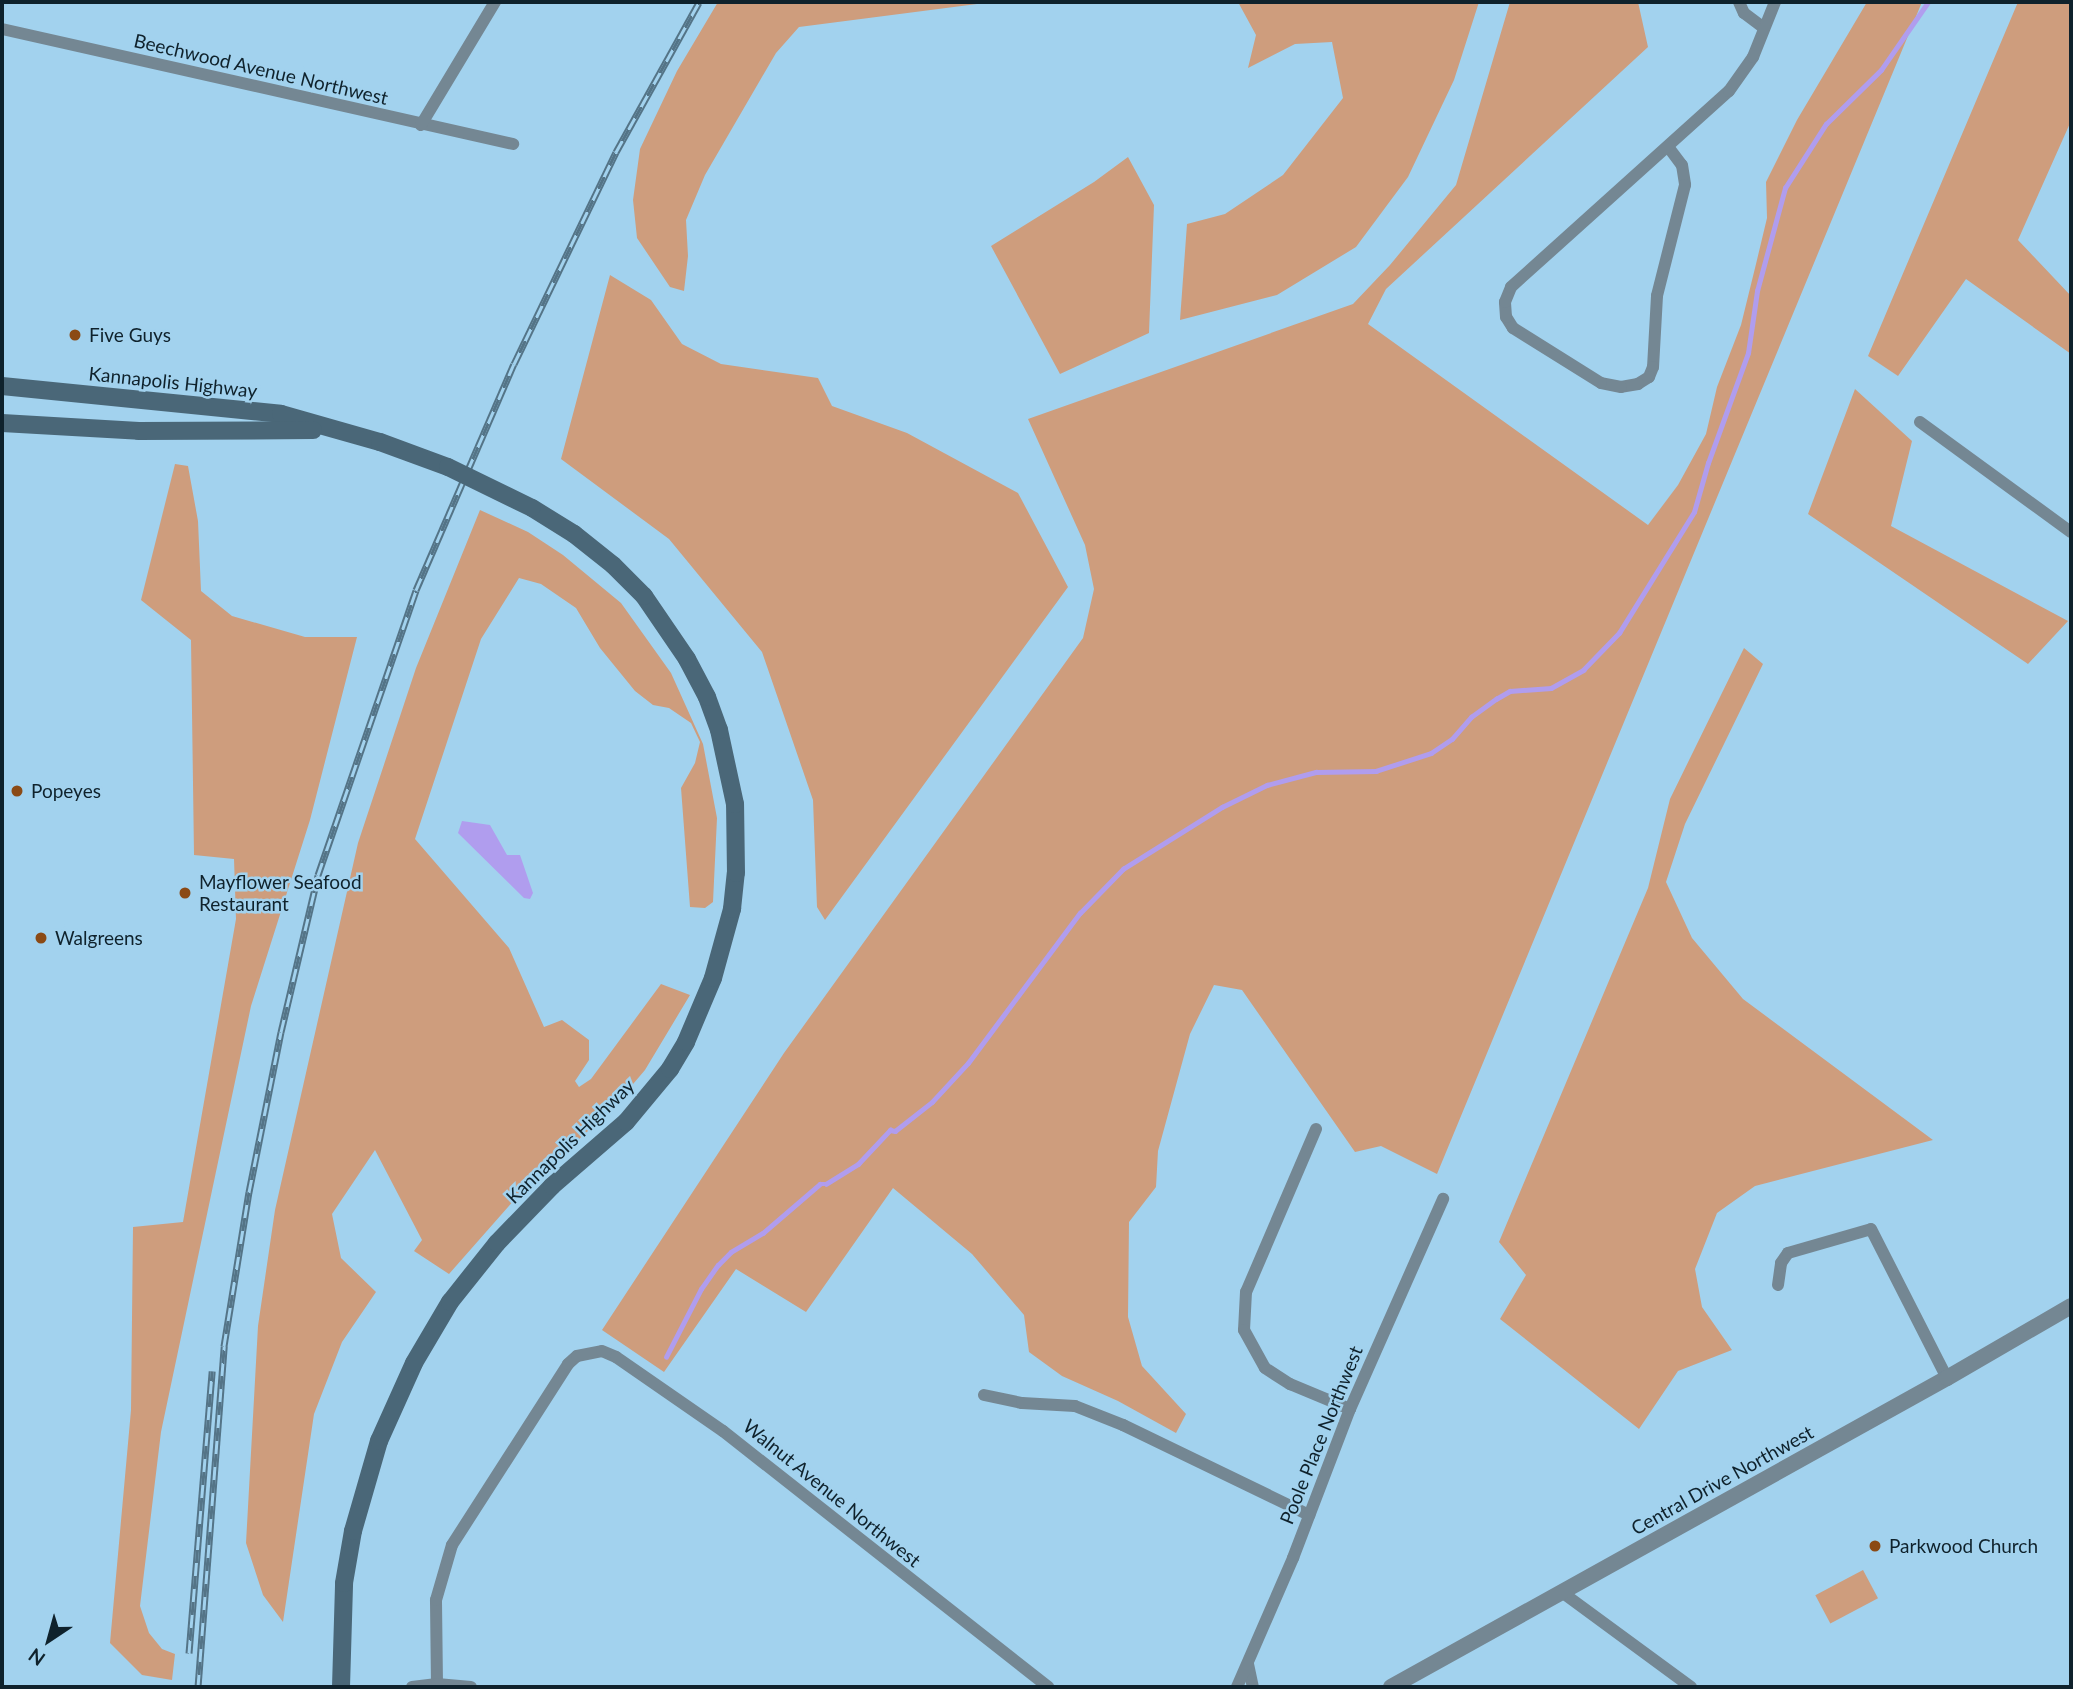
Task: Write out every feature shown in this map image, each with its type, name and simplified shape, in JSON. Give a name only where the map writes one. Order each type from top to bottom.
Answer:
[{"type":"main road","name":"Kannapolis Highway","points":[[2,386],[224,406],[281,414],[380,442],[448,467],[532,508],[574,534],[613,565],[644,596],[687,659],[707,697],[719,730],[735,804],[737,873],[732,909],[709,989],[670,1069],[626,1122],[542,1195],[496,1242],[450,1302],[414,1363],[379,1441],[353,1531],[344,1583],[341,1687]]},
{"type":"main road","name":"Kannapolis Highway","points":[[2,423],[139,431],[337,430]]},
{"type":"street","points":[[421,125],[495,2]]},
{"type":"street","points":[[1739,2],[1744,13],[1764,28]]},
{"type":"street","points":[[1669,148],[1682,165],[1685,185],[1657,296],[1653,367],[1649,377],[1638,384],[1621,387],[1601,383],[1513,328],[1506,317],[1505,302],[1511,287],[1669,148],[1744,73],[1774,2]]},
{"type":"street","name":"Beechwood Avenue Northwest","points":[[2,30],[513,144]]},
{"type":"street","points":[[1920,422],[2071,532]]},
{"type":"street","points":[[1316,1129],[1247,1292],[1244,1330],[1265,1367],[1290,1384],[1350,1409]]},
{"type":"street","name":"Poole Place Northwest","points":[[1237,1687],[1350,1409],[1443,1199]]},
{"type":"street","points":[[1777,1284],[1781,1263],[1788,1253],[1871,1229],[1947,1378]]},
{"type":"street","name":"Central Drive Northwest","points":[[1391,1687],[1947,1378],[2071,1306]]},
{"type":"street","name":"Walnut Avenue Northwest","points":[[437,1684],[436,1601],[452,1545],[534,1412],[568,1364],[581,1354],[602,1351],[616,1357],[723,1431],[1048,1687]]},
{"type":"street","points":[[984,1395],[1021,1402],[1075,1406],[1123,1425],[1309,1515]]},
{"type":"street","points":[[1563,1593],[1691,1687]]},
{"type":"street","points":[[1247,1662],[1253,1687]]},
{"type":"street","points":[[412,1687],[437,1684],[471,1687]]},
{"type":"shaded area","points":[[718,2],[1018,2],[977,4],[799,27],[776,53],[705,175],[686,220],[688,256],[684,291],[670,287],[637,238],[633,200],[640,149],[677,71]]},
{"type":"shaded area","points":[[1238,2],[1479,2],[1454,80],[1408,177],[1356,247],[1277,295],[1180,320],[1187,224],[1225,214],[1283,175],[1343,98],[1332,42],[1295,44],[1248,68],[1256,35]]},
{"type":"shaded area","points":[[1510,2],[1638,2],[1648,47],[1386,289],[1368,324],[1648,525],[1678,485],[1706,434],[1717,387],[1741,325],[1767,218],[1766,182],[1797,120],[1867,2],[1922,2],[1437,1174],[1381,1146],[1355,1152],[1242,990],[1214,985],[1190,1034],[1158,1151],[1156,1187],[1129,1222],[1128,1317],[1142,1366],[1186,1414],[1176,1433],[1118,1401],[1062,1376],[1029,1352],[1024,1315],[972,1254],[893,1188],[806,1312],[736,1269],[664,1372],[602,1330],[784,1053],[1083,638],[1094,589],[1085,545],[1028,419],[1353,304],[1390,265],[1456,185]]},
{"type":"shaded area","points":[[2018,2],[2071,2],[2071,121],[2018,240],[2071,296],[2071,354],[1966,279],[1898,376],[1868,356]]},
{"type":"shaded area","points":[[1128,157],[1154,205],[1149,333],[1060,374],[991,246],[1094,182]]},
{"type":"shaded area","points":[[610,275],[651,300],[682,344],[721,364],[818,378],[832,406],[907,433],[1018,493],[1068,587],[825,920],[817,907],[813,800],[762,652],[669,539],[561,459]]},
{"type":"shaded area","points":[[1855,389],[1912,441],[1891,526],[2068,621],[2028,664],[1808,514]]},
{"type":"shaded area","points":[[175,464],[188,466],[198,521],[201,591],[232,616],[305,637],[357,637],[310,820],[251,1006],[161,1432],[140,1606],[149,1633],[162,1649],[175,1654],[172,1680],[142,1675],[110,1643],[131,1410],[133,1227],[183,1222],[236,919],[234,859],[194,855],[191,640],[141,600]]},
{"type":"shaded area","points":[[480,510],[528,532],[563,555],[621,603],[671,673],[703,744],[717,818],[713,902],[705,908],[690,907],[681,788],[695,763],[700,742],[691,723],[669,708],[653,705],[635,691],[600,648],[576,608],[541,584],[519,578],[481,639],[415,839],[509,948],[544,1027],[562,1020],[589,1040],[589,1060],[575,1081],[579,1087],[591,1079],[661,984],[690,995],[645,1070],[610,1111],[522,1191],[449,1274],[414,1251],[422,1240],[375,1150],[332,1214],[341,1258],[376,1292],[342,1342],[314,1414],[283,1622],[263,1595],[246,1543],[258,1326],[275,1210],[358,843],[416,668]]},
{"type":"shaded area","points":[[1744,648],[1763,664],[1685,824],[1666,882],[1692,938],[1743,999],[1933,1140],[1755,1186],[1717,1213],[1695,1269],[1702,1307],[1732,1350],[1678,1371],[1639,1429],[1500,1319],[1526,1275],[1499,1242],[1648,888],[1670,799]]},
{"type":"shaded area","points":[[462,821],[490,825],[507,855],[520,855],[533,893],[530,899],[524,898],[458,833]]},
{"type":"shaded area","points":[[1863,1570],[1878,1598],[1830,1624],[1815,1595]]},
{"type":"waterway","points":[[666,1357],[701,1289],[718,1265],[731,1252],[763,1233],[820,1184],[826,1184],[858,1164],[890,1130],[895,1131],[932,1102],[968,1063],[1080,913],[1123,869],[1222,807],[1267,785],[1316,772],[1376,771],[1431,753],[1452,739],[1471,717],[1510,691],[1551,688],[1583,670],[1619,633],[1694,512],[1708,463],[1748,353],[1757,291],[1785,188],[1826,124],[1881,70],[1928,2]]},
{"type":"railway","points":[[198,1687],[224,1346],[249,1192],[281,1032],[318,875],[416,590],[514,364],[616,152],[699,2]]},
{"type":"railway","points":[[189,1653],[212,1371]]},
{"type":"place","name":"Five Guys","points":[[75,335]]},
{"type":"place","name":"Popeyes","points":[[17,791]]},
{"type":"place","name":"Mayflower Seafood Restaurant","points":[[185,893]]},
{"type":"place","name":"Walgreens","points":[[41,938]]},
{"type":"place","name":"Parkwood Church","points":[[1875,1546]]}]
